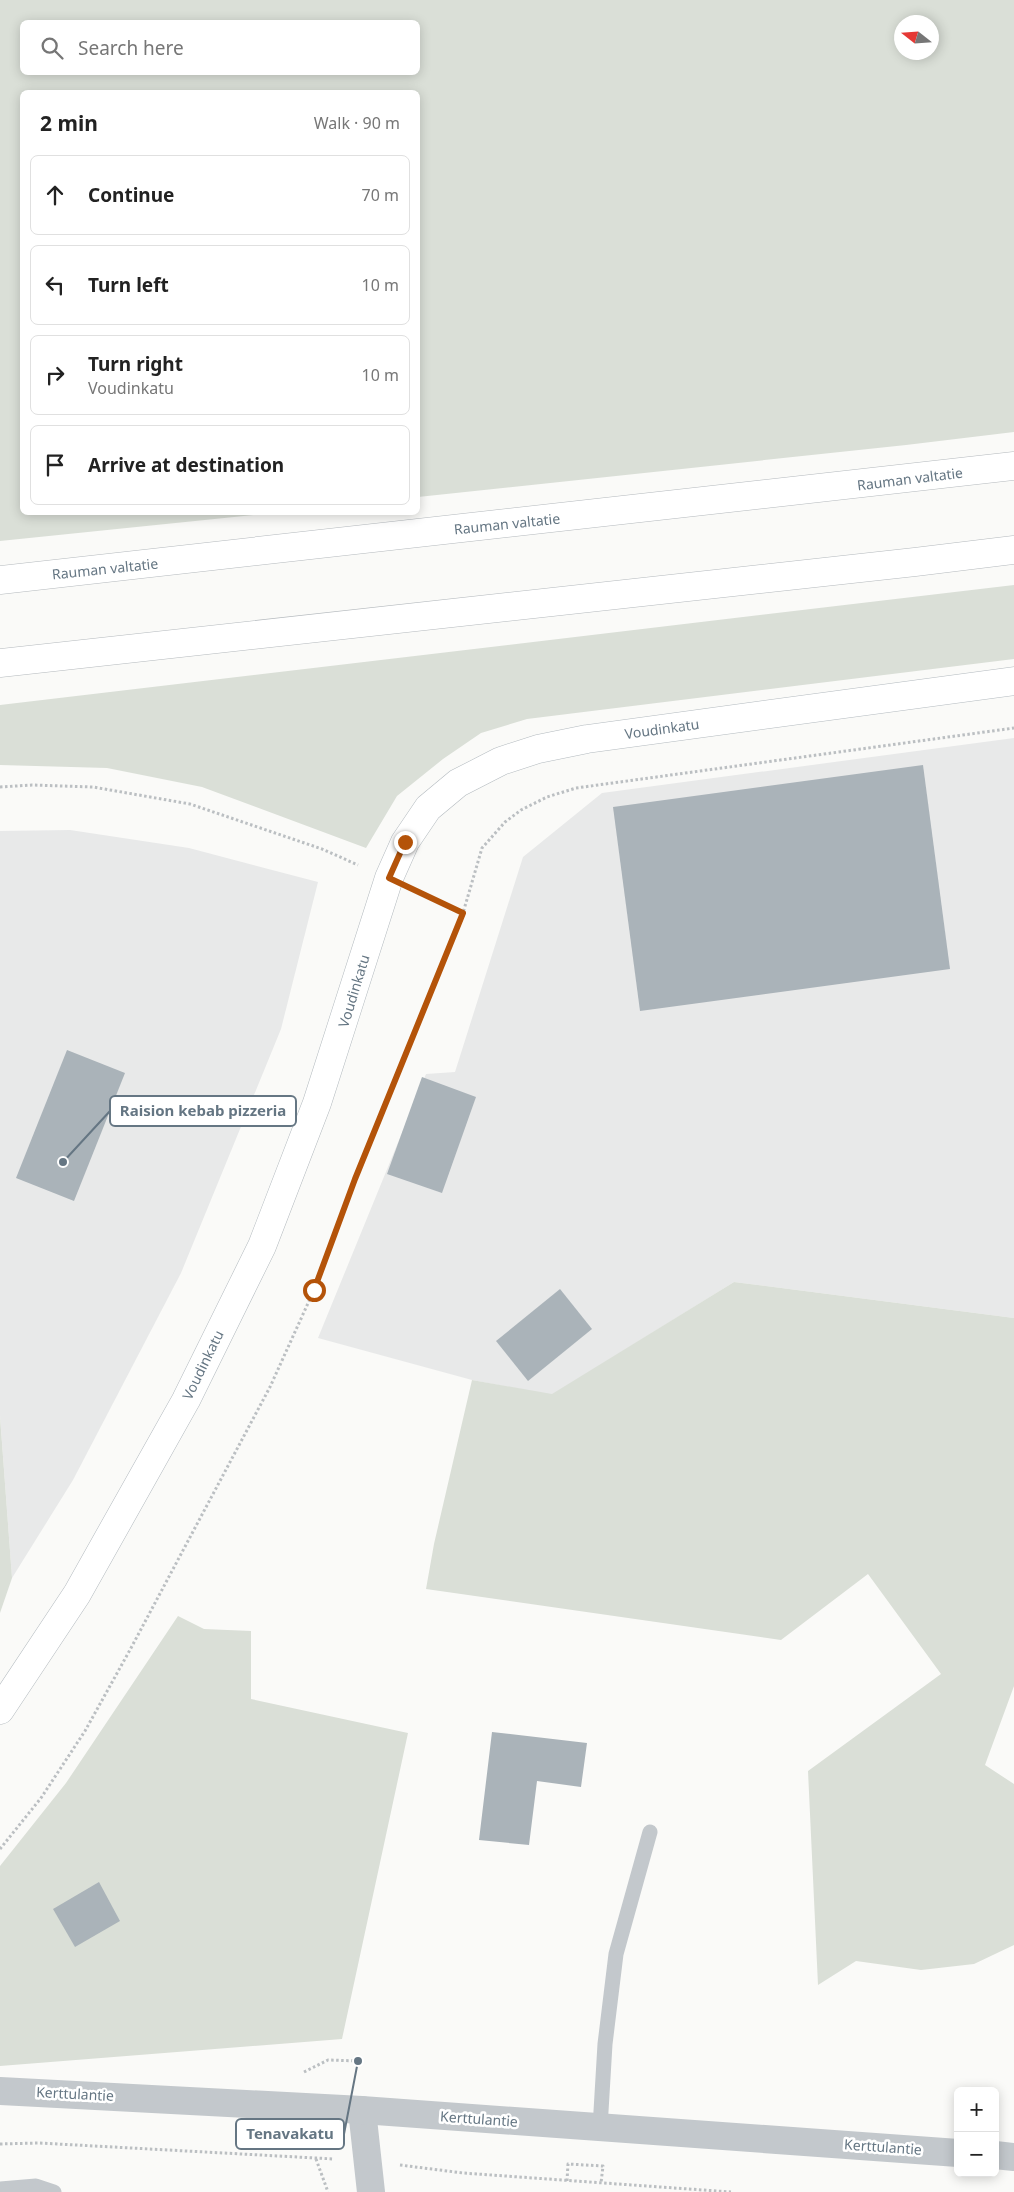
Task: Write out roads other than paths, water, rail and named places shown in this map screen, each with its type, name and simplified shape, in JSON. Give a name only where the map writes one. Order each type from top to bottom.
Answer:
[{"type":"main road","name":"Rauman valtatie","points":[[0,580],[1014,466]]},
{"type":"main road","points":[[0,663],[1014,550]]},
{"type":"main road","name":"Voudinkatu","points":[[0,1710],[77,1594],[186,1400],[262,1246],[318,1104],[389,878],[405,842],[428,808],[458,784],[501,761],[538,749],[587,739],[1014,681]]},
{"type":"street","name":"Kerttulantie","points":[[0,2090],[362,2110],[954,2153]]},
{"type":"street","points":[[362,2110],[370,2192]]},
{"type":"street","points":[[999,2155],[1014,2156]]},
{"type":"lane","points":[[600,2128],[605,2044],[616,1954],[650,1832]]},
{"type":"lane","points":[[0,2189],[36,2186],[54,2192]]},
{"type":"place","name":"Raision kebab pizzeria","points":[[63,1162]]},
{"type":"place","name":"Tenavakatu","points":[[358,2061]]}]
